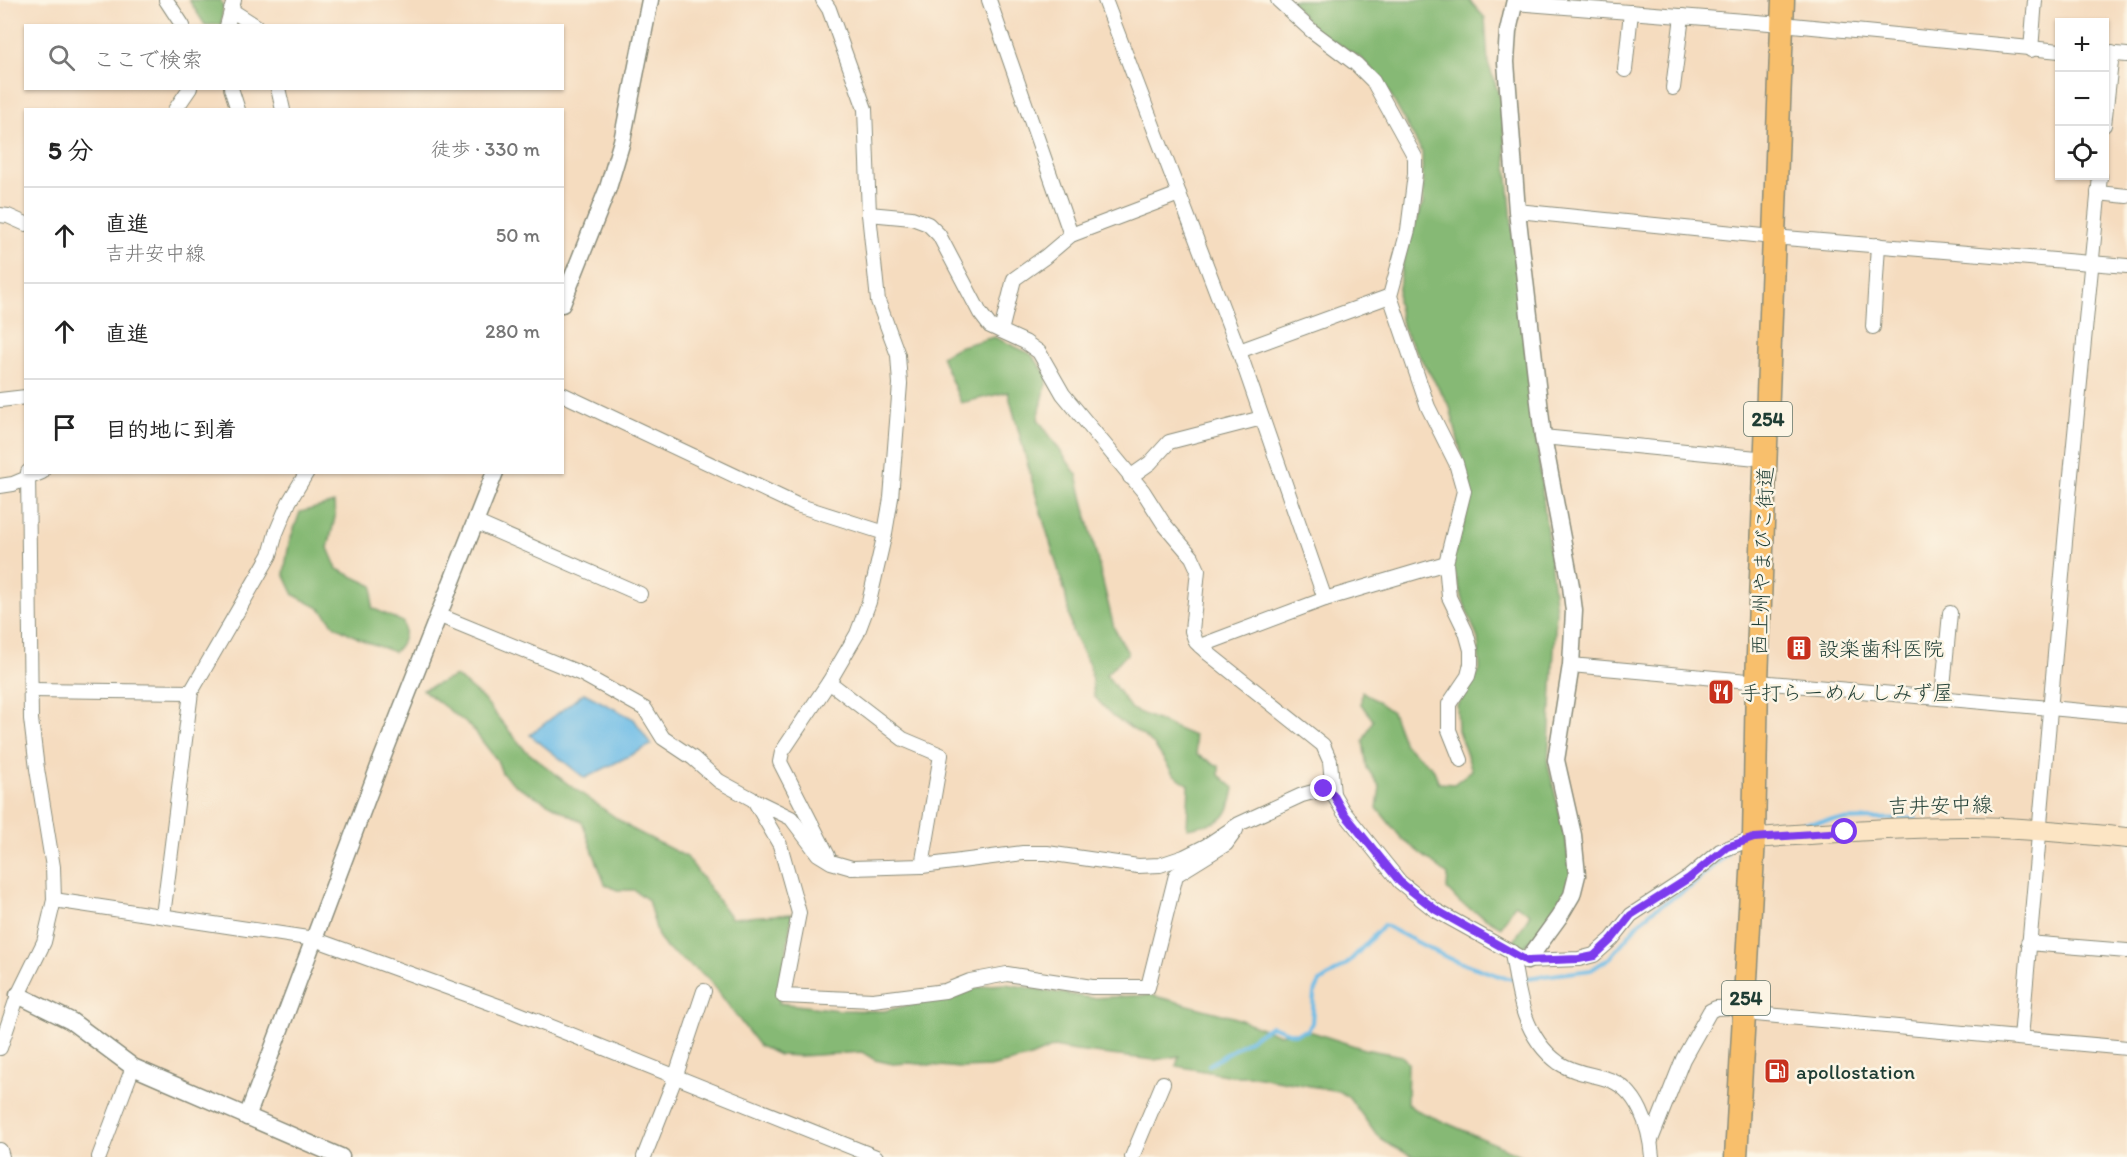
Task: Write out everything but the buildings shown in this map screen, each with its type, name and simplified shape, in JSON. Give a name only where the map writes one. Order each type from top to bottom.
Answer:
[{"type":"highway","name":"西上州やまびこ街道","points":[[1736,1157],[1754,838],[1757,681],[1783,0]]},
{"type":"main road","name":"吉井安中線","points":[[1754,838],[1974,827],[2127,838]]},
{"type":"street","points":[[166,0],[182,24]]},
{"type":"street","points":[[564,299],[608,188],[622,141],[650,0]]},
{"type":"street","points":[[989,0],[1071,235]]},
{"type":"street","points":[[1105,0],[1239,351],[1325,599]]},
{"type":"street","points":[[1278,0],[1312,31],[1356,64],[1373,81],[1415,157],[1408,230],[1390,296],[1428,407],[1456,463],[1464,491],[1446,563],[1449,597],[1466,632],[1471,650],[1468,676],[1449,704],[1449,730],[1461,760]]},
{"type":"street","points":[[2031,50],[2035,0]]},
{"type":"street","points":[[1527,961],[1572,896],[1577,875],[1572,835],[1556,760],[1571,665],[1574,611],[1572,586],[1543,437],[1517,211],[1506,62],[1508,31],[1515,2],[1782,24],[2055,51]]},
{"type":"street","points":[[829,3],[866,109],[869,214],[878,301],[898,355],[900,384],[891,498],[869,603],[857,634],[830,682],[782,752],[780,762],[831,862]]},
{"type":"street","points":[[227,24],[232,5],[254,24]]},
{"type":"street","points":[[1625,70],[1631,12]]},
{"type":"street","points":[[1674,88],[1682,16]]},
{"type":"street","points":[[2109,53],[2127,55]]},
{"type":"street","points":[[176,108],[189,90]]},
{"type":"street","points":[[232,90],[237,108]]},
{"type":"street","points":[[278,90],[283,108]]},
{"type":"street","points":[[2021,1038],[2100,180]]},
{"type":"street","points":[[2098,193],[2127,196]]},
{"type":"street","points":[[1001,331],[1014,279],[1046,257],[1071,235],[1179,194]]},
{"type":"street","points":[[1517,211],[1773,237],[2127,266]]},
{"type":"street","points":[[869,214],[912,218],[928,224],[939,235],[980,313],[990,326],[1025,342],[1039,352],[1063,394],[1143,491],[1164,524],[1192,557],[1198,570],[1192,631],[1200,645],[1323,745],[1330,761],[1333,794],[1343,812],[1400,882],[1436,910],[1527,961],[1579,959],[1594,956],[1612,939],[1631,915],[1689,878],[1720,851],[1754,838]]},
{"type":"street","points":[[0,215],[24,223]]},
{"type":"street","points":[[1873,327],[1878,245]]},
{"type":"street","points":[[1239,351],[1390,296]]},
{"type":"street","points":[[564,395],[797,505],[885,533]]},
{"type":"street","points":[[0,400],[24,397]]},
{"type":"street","points":[[1130,477],[1150,463],[1169,442],[1262,418]]},
{"type":"street","points":[[1543,437],[1767,459]]},
{"type":"street","points":[[163,916],[191,692],[270,555],[289,502],[306,474]]},
{"type":"street","points":[[247,1117],[438,615],[494,474]]},
{"type":"street","points":[[0,486],[13,484],[28,475]]},
{"type":"street","points":[[0,1048],[18,995],[44,942],[54,900],[52,867],[37,769],[31,690],[28,475]]},
{"type":"street","points":[[475,522],[640,594]]},
{"type":"street","points":[[1200,645],[1325,599],[1446,563]]},
{"type":"street","points":[[1942,698],[1950,613]]},
{"type":"street","points":[[438,615],[582,674],[645,709],[663,738],[693,758],[719,781],[791,818],[818,854],[831,862],[852,868],[922,866],[1023,853],[1047,853],[1138,866],[1160,865],[1206,846],[1239,824],[1302,795],[1324,789],[1333,794]]},
{"type":"street","points":[[1571,665],[2127,715]]},
{"type":"street","points":[[830,682],[903,739],[941,755],[922,866]]},
{"type":"street","points":[[31,690],[191,692]]},
{"type":"street","points":[[754,800],[780,845],[799,913],[783,996],[873,1000],[945,991],[970,981],[1007,974],[1092,987],[1148,987],[1176,875],[1226,844],[1235,835],[1239,824]]},
{"type":"street","points":[[54,900],[314,939],[507,1009],[876,1157]]},
{"type":"street","points":[[2028,943],[2127,951]]},
{"type":"street","points":[[1512,952],[1520,1000],[1535,1038],[1560,1063],[1576,1072],[1623,1085],[1649,1130],[1652,1157]]},
{"type":"street","points":[[644,1157],[675,1077],[704,991]]},
{"type":"street","points":[[18,995],[71,1021],[133,1067],[340,1157]]},
{"type":"street","points":[[1651,1140],[1683,1059],[1710,1011],[1716,1008],[2127,1048]]},
{"type":"street","points":[[99,1157],[133,1067]]},
{"type":"street","points":[[1132,1157],[1163,1083]]},
{"type":"street","points":[[0,1150],[2,1157]]},
{"type":"green space","points":[[189,0],[221,0],[223,7],[221,24],[204,24]]},
{"type":"green space","points":[[1290,0],[1469,0],[1485,18],[1488,63],[1501,100],[1513,233],[1556,611],[1548,765],[1566,838],[1571,875],[1565,899],[1545,925],[1519,952],[1513,943],[1530,914],[1515,904],[1501,927],[1460,903],[1447,889],[1448,875],[1402,839],[1377,808],[1380,787],[1367,768],[1363,741],[1373,720],[1361,704],[1362,691],[1392,712],[1404,744],[1433,768],[1439,783],[1454,784],[1472,770],[1458,730],[1457,705],[1480,670],[1478,639],[1451,561],[1462,532],[1470,490],[1450,407],[1403,329],[1397,301],[1404,255],[1423,204],[1422,152],[1382,80],[1361,58],[1316,31]]},
{"type":"green space","points":[[994,337],[1031,354],[1048,376],[1038,419],[1077,475],[1114,628],[1128,653],[1106,674],[1131,709],[1194,736],[1197,755],[1219,766],[1219,775],[1234,788],[1229,808],[1221,819],[1215,822],[1187,828],[1189,785],[1173,774],[1155,746],[1112,716],[1094,696],[1090,667],[1072,631],[1065,592],[1008,392],[961,403],[941,356],[958,347]]},
{"type":"green space","points":[[334,503],[335,517],[328,548],[337,569],[373,586],[372,608],[403,622],[403,638],[394,652],[362,640],[335,626],[321,609],[294,595],[284,574],[289,543],[300,512]]},
{"type":"green space","points":[[456,676],[482,698],[525,750],[568,784],[632,829],[687,857],[731,918],[792,914],[779,1003],[839,1010],[884,1011],[990,985],[1006,984],[1091,998],[1151,995],[1233,1017],[1277,1034],[1309,1031],[1364,1049],[1402,1056],[1408,1063],[1407,1103],[1414,1109],[1525,1157],[1416,1157],[1388,1144],[1375,1133],[1349,1097],[1338,1091],[1254,1076],[1232,1076],[1176,1066],[1179,1056],[1154,1060],[1054,1047],[1028,1058],[990,1067],[960,1068],[909,1063],[893,1064],[875,1060],[862,1052],[779,1055],[759,1046],[708,978],[666,948],[658,936],[648,900],[634,890],[617,890],[605,884],[582,822],[515,785],[502,773],[497,760],[471,727],[423,690]]},
{"type":"water","points":[[584,693],[634,719],[651,745],[585,778],[530,735]]},
{"type":"waterway","points":[[1803,823],[1916,818]]},
{"type":"waterway","points":[[1209,1065],[1271,1026],[1294,1034],[1308,1030],[1312,1023],[1314,994],[1320,982],[1347,964],[1384,925],[1448,958],[1505,978],[1527,978],[1591,970],[1611,957],[1637,925],[1653,910],[1692,886],[1727,854]]},
{"type":"place","name":"設楽歯科医院","points":[[1799,648]]},
{"type":"place","name":"手打らーめん しみず屋","points":[[1721,692]]},
{"type":"place","name":"apollostation","points":[[1777,1071]]},
{"type":"route","points":[[1324,789],[1333,794],[1343,812],[1400,882],[1436,910],[1527,961],[1543,962],[1594,956],[1612,939],[1631,915],[1689,878],[1727,847],[1754,838],[1845,832]]}]
